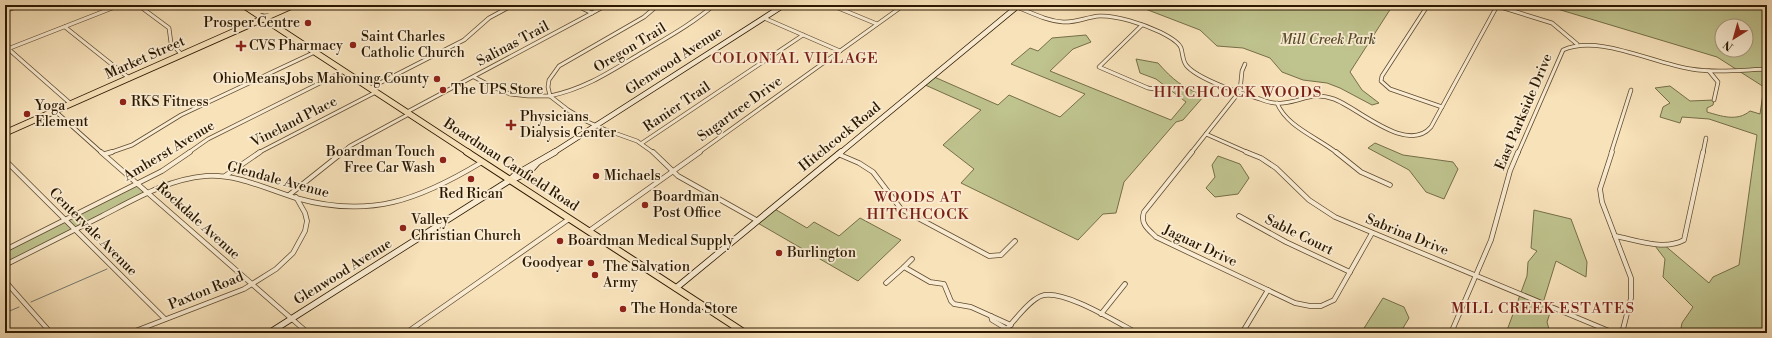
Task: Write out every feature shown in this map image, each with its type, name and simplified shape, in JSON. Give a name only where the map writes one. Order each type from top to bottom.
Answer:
[{"type":"main road","name":"Market Street","points":[[5,133],[294,5]]},
{"type":"main road","points":[[244,6],[265,11],[287,8]]},
{"type":"main road","name":"Boardman Canfield Road","points":[[244,6],[745,333]]},
{"type":"street","points":[[5,11],[22,5]]},
{"type":"street","points":[[7,50],[120,5]]},
{"type":"street","points":[[138,5],[169,28],[171,43],[182,54]]},
{"type":"street","points":[[370,88],[464,40],[489,18],[513,5]]},
{"type":"street","points":[[575,5],[592,13]]},
{"type":"street","name":"Salinas Trail","points":[[290,195],[350,146],[607,5]]},
{"type":"street","points":[[658,5],[644,17],[559,66],[552,73],[548,81],[547,88],[550,96],[596,125],[642,143],[653,151],[672,172],[758,221]]},
{"type":"street","name":"Oregon Trail","points":[[474,77],[494,89],[508,94],[528,97],[550,96],[572,91],[594,82],[694,22],[714,5]]},
{"type":"street","name":"Glenwood Avenue","points":[[269,333],[510,180],[519,177],[535,167],[537,163],[784,5]]},
{"type":"street","points":[[831,5],[878,24]]},
{"type":"street","name":"Sugartree Drive","points":[[589,231],[904,5]]},
{"type":"street","points":[[1428,5],[1382,76],[1382,81],[1393,90],[1442,107]]},
{"type":"street","points":[[1018,6],[1058,21],[1073,22],[1094,16],[1108,15],[1142,25],[1165,34],[1175,40],[1181,48],[1184,62],[1193,72],[1240,91],[1277,103],[1288,102],[1310,96],[1328,98],[1343,104],[1381,128],[1394,133],[1412,135],[1421,134],[1429,130],[1495,5],[1552,23],[1563,30],[1577,44],[1601,46],[1667,65],[1709,71],[1767,69]]},
{"type":"street","name":"Hitchcock Road","points":[[676,288],[1018,6]]},
{"type":"street","points":[[764,18],[840,51]]},
{"type":"street","points":[[1142,25],[1098,67],[1101,70],[1148,88],[1161,90]]},
{"type":"street","points":[[65,27],[129,78]]},
{"type":"street","name":"Ranier Trail","points":[[642,143],[803,35]]},
{"type":"street","name":"East Parkside Drive","points":[[1451,333],[1491,240],[1510,171],[1561,52],[1567,47],[1577,44]]},
{"type":"street","points":[[5,46],[7,50],[71,104]]},
{"type":"street","points":[[105,154],[132,145],[181,115],[315,52]]},
{"type":"street","points":[[1240,91],[1242,83],[1241,74],[1245,64]]},
{"type":"street","name":"Amherst Avenue","points":[[5,250],[170,166],[193,148],[208,139],[344,71]]},
{"type":"street","points":[[1709,71],[1718,82],[1714,100]]},
{"type":"street","points":[[1622,333],[1631,298],[1632,284],[1630,273],[1602,202],[1600,189],[1631,90]]},
{"type":"street","name":"Jaguar Drive","points":[[1240,91],[1144,212],[1142,218],[1144,225],[1156,237],[1301,305],[1312,307],[1323,306],[1334,300],[1372,233]]},
{"type":"street","name":"Vineland Place","points":[[225,176],[255,154],[376,92]]},
{"type":"street","points":[[1277,103],[1280,112],[1288,120],[1326,144],[1361,172],[1390,185]]},
{"type":"street","name":"Rockdale Avenue","points":[[55,111],[308,333]]},
{"type":"street","name":"Sabrina Drive","points":[[1206,134],[1261,158],[1276,168],[1316,206],[1335,217],[1614,333]]},
{"type":"street","points":[[1615,236],[1667,244],[1678,244],[1684,240],[1706,138]]},
{"type":"street","points":[[838,154],[872,172],[879,179],[893,202],[906,212],[989,256],[1000,256],[1016,241]]},
{"type":"street","name":"Centervale Avenue","points":[[5,160],[165,319]]},
{"type":"street","name":"Glendale Avenue","points":[[5,265],[148,192],[187,179],[225,176],[296,197],[344,207],[364,207],[386,205],[430,192],[482,162]]},
{"type":"street","name":"Paxton Road","points":[[130,333],[252,285],[282,264],[301,241],[305,231],[306,217],[296,197]]},
{"type":"street","name":"Sable Court","points":[[1239,216],[1286,242],[1350,272]]},
{"type":"street","points":[[406,333],[569,218]]},
{"type":"street","points":[[886,283],[912,259]]},
{"type":"street","points":[[904,267],[930,282],[944,284],[951,301],[954,304],[971,307],[1011,325]]},
{"type":"street","points":[[5,281],[51,333]]},
{"type":"street","points":[[1101,314],[1125,284]]},
{"type":"street","points":[[1242,333],[1268,290]]},
{"type":"street","points":[[1003,333],[1034,300],[1048,294],[1065,296],[1137,333]]},
{"type":"street","points":[[991,316],[992,320],[1007,329]]},
{"type":"green space","name":"Mill Creek Park","points":[[1135,5],[1393,5],[1350,72],[1362,90],[1379,103],[1372,105],[1340,88],[1327,83],[1303,80],[1282,72],[1270,58],[1243,48],[1217,46],[1200,30]]},
{"type":"green space","points":[[1544,5],[1767,5],[1767,333],[1680,333],[1682,323],[1693,307],[1663,277],[1665,259],[1652,242],[1663,244],[1709,283],[1713,277],[1739,265],[1757,135],[1709,119],[1682,117],[1680,123],[1660,117],[1663,107],[1670,103],[1655,88],[1670,86],[1690,101],[1714,100],[1713,105],[1707,108],[1707,112],[1734,117],[1750,111],[1760,114],[1764,87],[1719,58],[1754,58],[1754,18],[1714,18],[1714,56]]},
{"type":"green space","points":[[1086,35],[1091,42],[1073,49],[1050,71],[1171,120],[1186,102],[1156,79],[1140,73],[1136,59],[1158,63],[1178,82],[1204,96],[1183,120],[1176,122],[1124,182],[1116,213],[1103,214],[1078,240],[961,183],[974,169],[943,145],[981,110],[923,84],[932,76],[998,105],[1009,95],[1060,117],[1085,94],[1011,64],[1030,48],[1038,51],[1052,38]]},
{"type":"green space","points":[[1375,143],[1403,155],[1453,162],[1458,169],[1444,199],[1426,192],[1409,170],[1368,148]]},
{"type":"green space","points":[[1218,156],[1240,164],[1249,178],[1238,194],[1215,197],[1206,188],[1215,177],[1212,165]]},
{"type":"green space","points":[[138,183],[148,192],[5,265],[5,250]]},
{"type":"green space","points":[[773,208],[807,228],[814,222],[839,236],[860,218],[901,240],[858,281],[756,222]]},
{"type":"green space","points":[[1534,210],[1571,219],[1587,262],[1586,277],[1556,261],[1543,303],[1552,307],[1547,322],[1550,333],[1506,333],[1527,276],[1528,262],[1537,251],[1531,248]]},
{"type":"green space","points":[[1383,298],[1404,307],[1409,318],[1400,333],[1361,333]]},
{"type":"waterway","points":[[31,302],[107,269]]},
{"type":"waterway","points":[[5,313],[19,307]]},
{"type":"place","name":"Prosper Centre","points":[[308,23]]},
{"type":"place","name":"Saint Charles Catholic Church","points":[[353,45]]},
{"type":"place","name":"CVS Pharmacy","points":[[241,46]]},
{"type":"place","name":"OhioMeansJobs Mahoning County","points":[[437,79]]},
{"type":"place","name":"The UPS Store","points":[[443,90]]},
{"type":"place","name":"RKS Fitness","points":[[123,102]]},
{"type":"place","name":"Yoga Element","points":[[27,114]]},
{"type":"place","name":"Physicians Dialysis Center","points":[[511,125]]},
{"type":"place","name":"Boardman Touch Free Car Wash","points":[[443,160]]},
{"type":"place","name":"Michaels","points":[[596,176]]},
{"type":"place","name":"Red Rican","points":[[471,179]]},
{"type":"place","name":"Boardman Post Office","points":[[645,205]]},
{"type":"place","name":"Valley Christian Church","points":[[403,228]]},
{"type":"place","name":"Boardman Medical Supply","points":[[560,241]]},
{"type":"place","name":"Burlington","points":[[779,253]]},
{"type":"place","name":"Goodyear","points":[[591,263]]},
{"type":"place","name":"The Salvation Army","points":[[595,275]]},
{"type":"place","name":"The Honda Store","points":[[623,309]]},
{"type":"district","name":"COLONIAL VILLAGE","points":[[795,58]]},
{"type":"district","name":"HITCHCOCK WOODS","points":[[1238,92]]},
{"type":"district","name":"WOODS AT HITCHCOCK","points":[[918,206]]},
{"type":"district","name":"MILL CREEK ESTATES","points":[[1543,308]]}]
